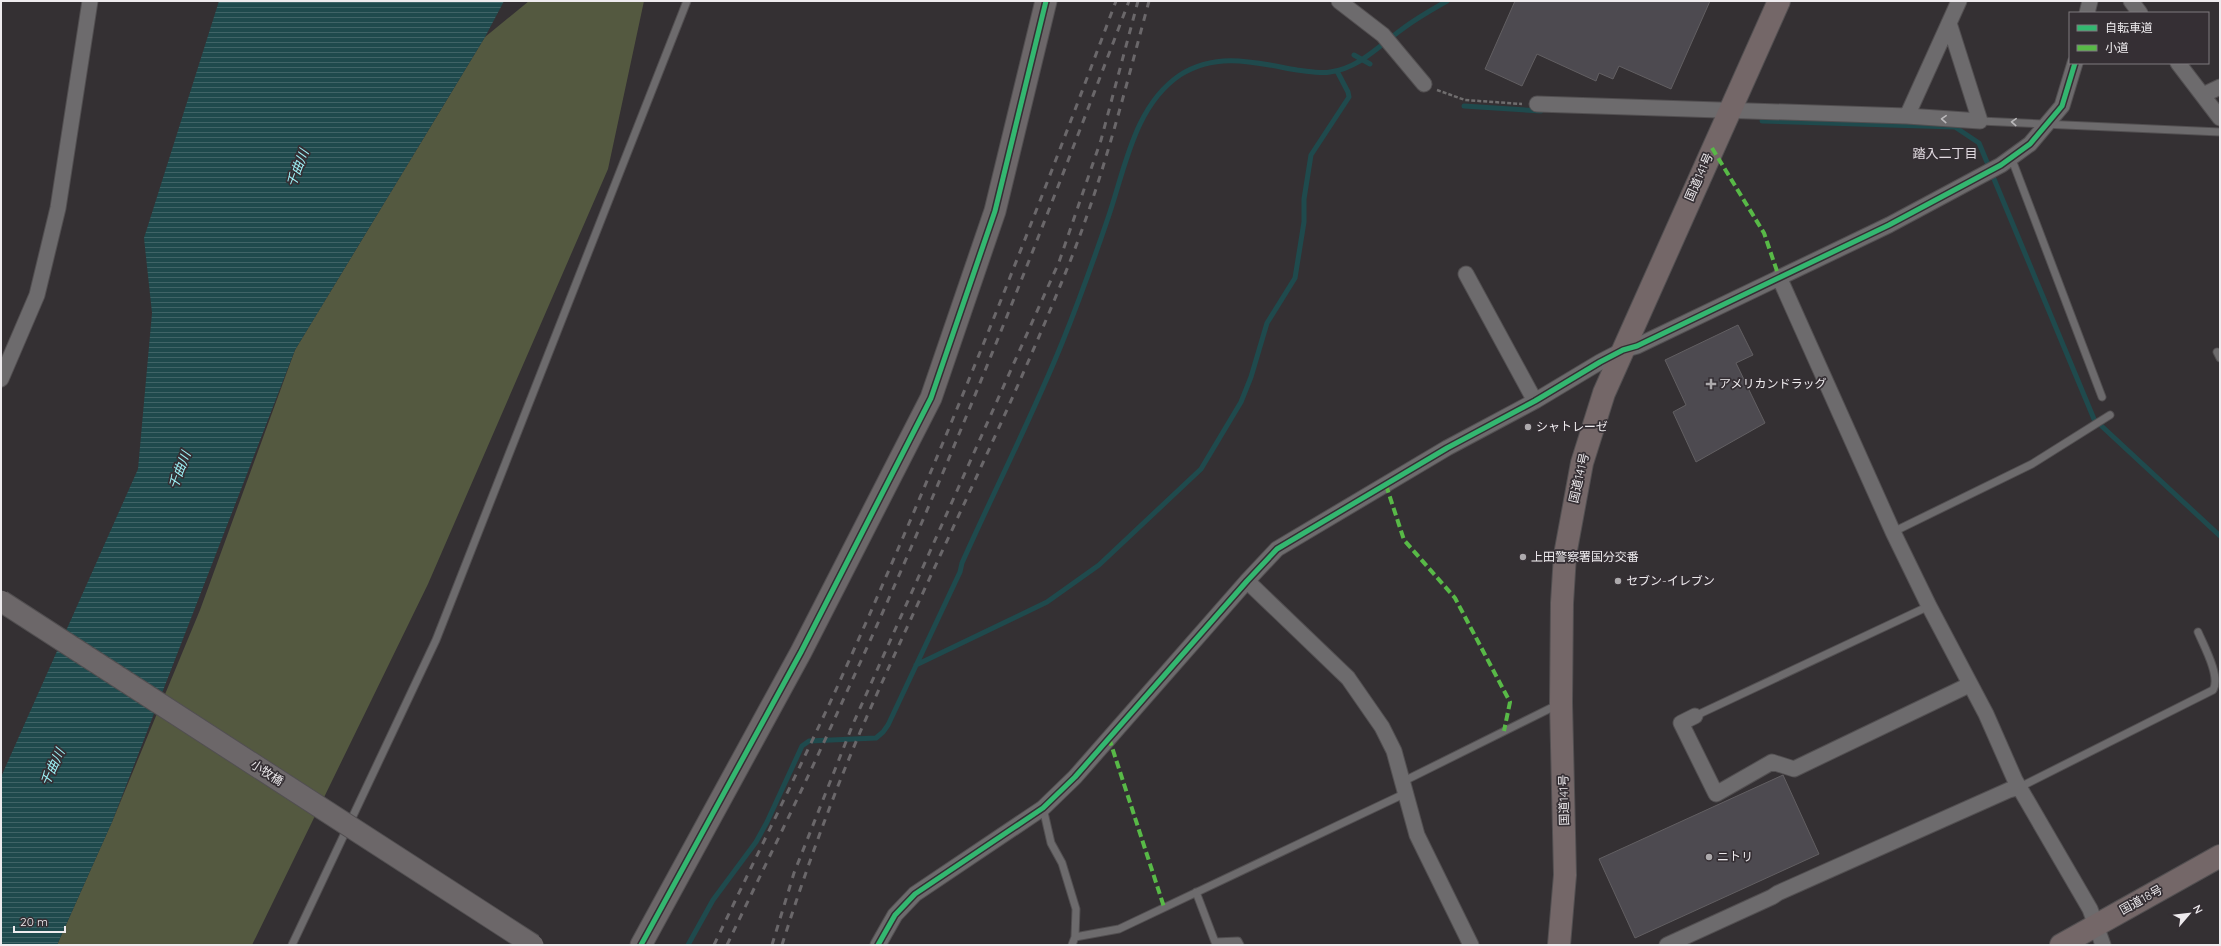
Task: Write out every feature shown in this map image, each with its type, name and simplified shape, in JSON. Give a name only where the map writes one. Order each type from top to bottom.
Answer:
[{"type":"highway","name":"国道141号","points":[[1559,945],[1565,875],[1561,703],[1562,604],[1565,555],[1572,507],[1592,428],[1604,393],[1779,1]]},
{"type":"highway","name":"国道18号","points":[[2062,945],[2100,935],[2220,856]]},
{"type":"street","points":[[1,379],[38,294],[58,208],[90,1]]},
{"type":"street","points":[[641,945],[801,652],[931,398],[995,211],[1046,1]]},
{"type":"street","points":[[1339,1],[1388,41],[1424,84]]},
{"type":"street","points":[[1907,116],[1959,1]]},
{"type":"street","points":[[2087,12],[2090,1]]},
{"type":"street","points":[[2131,1],[2139,12]]},
{"type":"street","points":[[1537,104],[1730,109],[1907,116],[1980,121],[1949,23]]},
{"type":"street","points":[[878,945],[895,915],[915,894],[1043,808],[1075,777],[1247,581],[1277,549],[1447,448],[1535,401],[1623,350],[1637,346],[1889,225],[1982,176],[2030,144],[2049,124],[2062,106],[2074,64]]},
{"type":"street","points":[[2179,64],[2220,118]]},
{"type":"street","points":[[2203,95],[2220,87]]},
{"type":"street","points":[[1466,274],[1535,401]]},
{"type":"street","points":[[1779,277],[1893,532],[1929,606],[1969,685],[1986,714],[2009,769],[2090,909],[2100,935]]},
{"type":"street","points":[[1247,581],[1348,678],[1382,727],[1394,751],[1417,835],[1471,945]]},
{"type":"street","name":"小牧橋","points":[[1,601],[533,945]]},
{"type":"street","points":[[1695,716],[1681,723],[1716,794],[1772,762],[1794,769],[1969,685]]},
{"type":"street","points":[[1667,945],[1772,897],[1778,892],[2009,790],[2020,787]]},
{"type":"lane","points":[[292,945],[436,640],[687,1]]},
{"type":"lane","points":[[1980,121],[2220,132]]},
{"type":"lane","points":[[2006,161],[2102,397]]},
{"type":"lane","points":[[1893,532],[2032,464],[2110,415]]},
{"type":"lane","points":[[1695,716],[1929,606]]},
{"type":"lane","points":[[2198,632],[2217,678],[2216,686],[2213,690]]},
{"type":"lane","points":[[2020,787],[2220,687]]},
{"type":"lane","points":[[1075,937],[1119,929],[1196,892],[1405,787],[1561,703]]},
{"type":"lane","points":[[1043,808],[1051,843],[1062,863],[1076,909],[1075,937],[1072,945]]},
{"type":"lane","points":[[1196,892],[1215,942],[1238,941],[1240,945]]},
{"type":"path","points":[[1439,91],[1465,100],[1521,104]]},
{"type":"green space","points":[[529,1],[644,1],[608,169],[428,584],[252,945],[57,945],[112,822],[200,610],[295,350],[485,37]]},
{"type":"water","name":"千曲川","points":[[219,1],[504,1],[485,37],[295,350],[112,822],[57,945],[1,945],[1,777],[138,469],[152,313],[144,238]]},
{"type":"building","points":[[1515,1],[1710,1],[1671,89],[1619,66],[1613,79],[1599,73],[1596,81],[1537,54],[1522,86],[1485,69]]},
{"type":"building","name":"アメリカンドラッグ","points":[[1738,325],[1753,355],[1736,363],[1765,423],[1696,462],[1673,412],[1686,405],[1665,360]]},
{"type":"building","name":"ニトリ","points":[[1783,775],[1819,854],[1635,938],[1599,859]]},
{"type":"waterway","points":[[688,945],[713,900],[756,842],[767,822],[802,746],[809,741],[876,738],[888,725],[960,572],[962,563],[1050,371],[1092,264],[1126,159],[1141,121],[1164,88],[1180,75],[1194,68],[1209,63],[1223,61],[1252,62],[1318,73],[1340,70],[1368,56],[1412,22],[1447,1]]},
{"type":"waterway","points":[[1354,55],[1370,64]]},
{"type":"waterway","points":[[916,665],[1047,602],[1099,565],[1201,469],[1241,402],[1251,377],[1267,323],[1295,278],[1304,222],[1304,199],[1311,155],[1349,97],[1337,71]]},
{"type":"waterway","points":[[1464,106],[1541,111]]},
{"type":"waterway","points":[[1762,121],[1955,127],[1979,143],[2094,419],[2220,536]]},
{"type":"railway","points":[[714,945],[834,694],[909,523],[1016,263],[1116,1]]},
{"type":"railway","points":[[727,945],[830,729],[920,526],[957,439],[1027,265],[1129,1]]},
{"type":"railway","points":[[772,945],[794,873],[853,724],[1059,262],[1101,140],[1138,1]]},
{"type":"railway","points":[[782,945],[819,836],[861,730],[1019,382],[1069,264],[1103,167],[1149,1]]},
{"type":"marked path","points":[[1712,148],[1764,233],[1779,277]]},
{"type":"marked path","points":[[1386,485],[1404,540],[1455,598],[1510,702],[1504,731]]},
{"type":"marked path","points":[[1109,738],[1164,907]]},
{"type":"cycle path","points":[[641,945],[801,652],[931,398],[995,211],[1046,1]]},
{"type":"cycle path","points":[[878,945],[895,915],[915,894],[1043,808],[1075,777],[1247,581],[1277,549],[1447,448],[1535,401],[1600,362],[1623,350],[1637,346],[1889,225],[2001,165],[2030,144],[2062,106],[2075,64]]},
{"type":"place","name":"アメリカンドラッグ","points":[[1711,384]]},
{"type":"place","name":"シャトレーゼ","points":[[1528,427]]},
{"type":"place","name":"上田警察署国分交番","points":[[1523,557]]},
{"type":"place","name":"セブン-イレブン","points":[[1618,581]]},
{"type":"place","name":"ニトリ","points":[[1709,857]]},
{"type":"district","name":"踏入二丁目","points":[[1945,153]]}]
